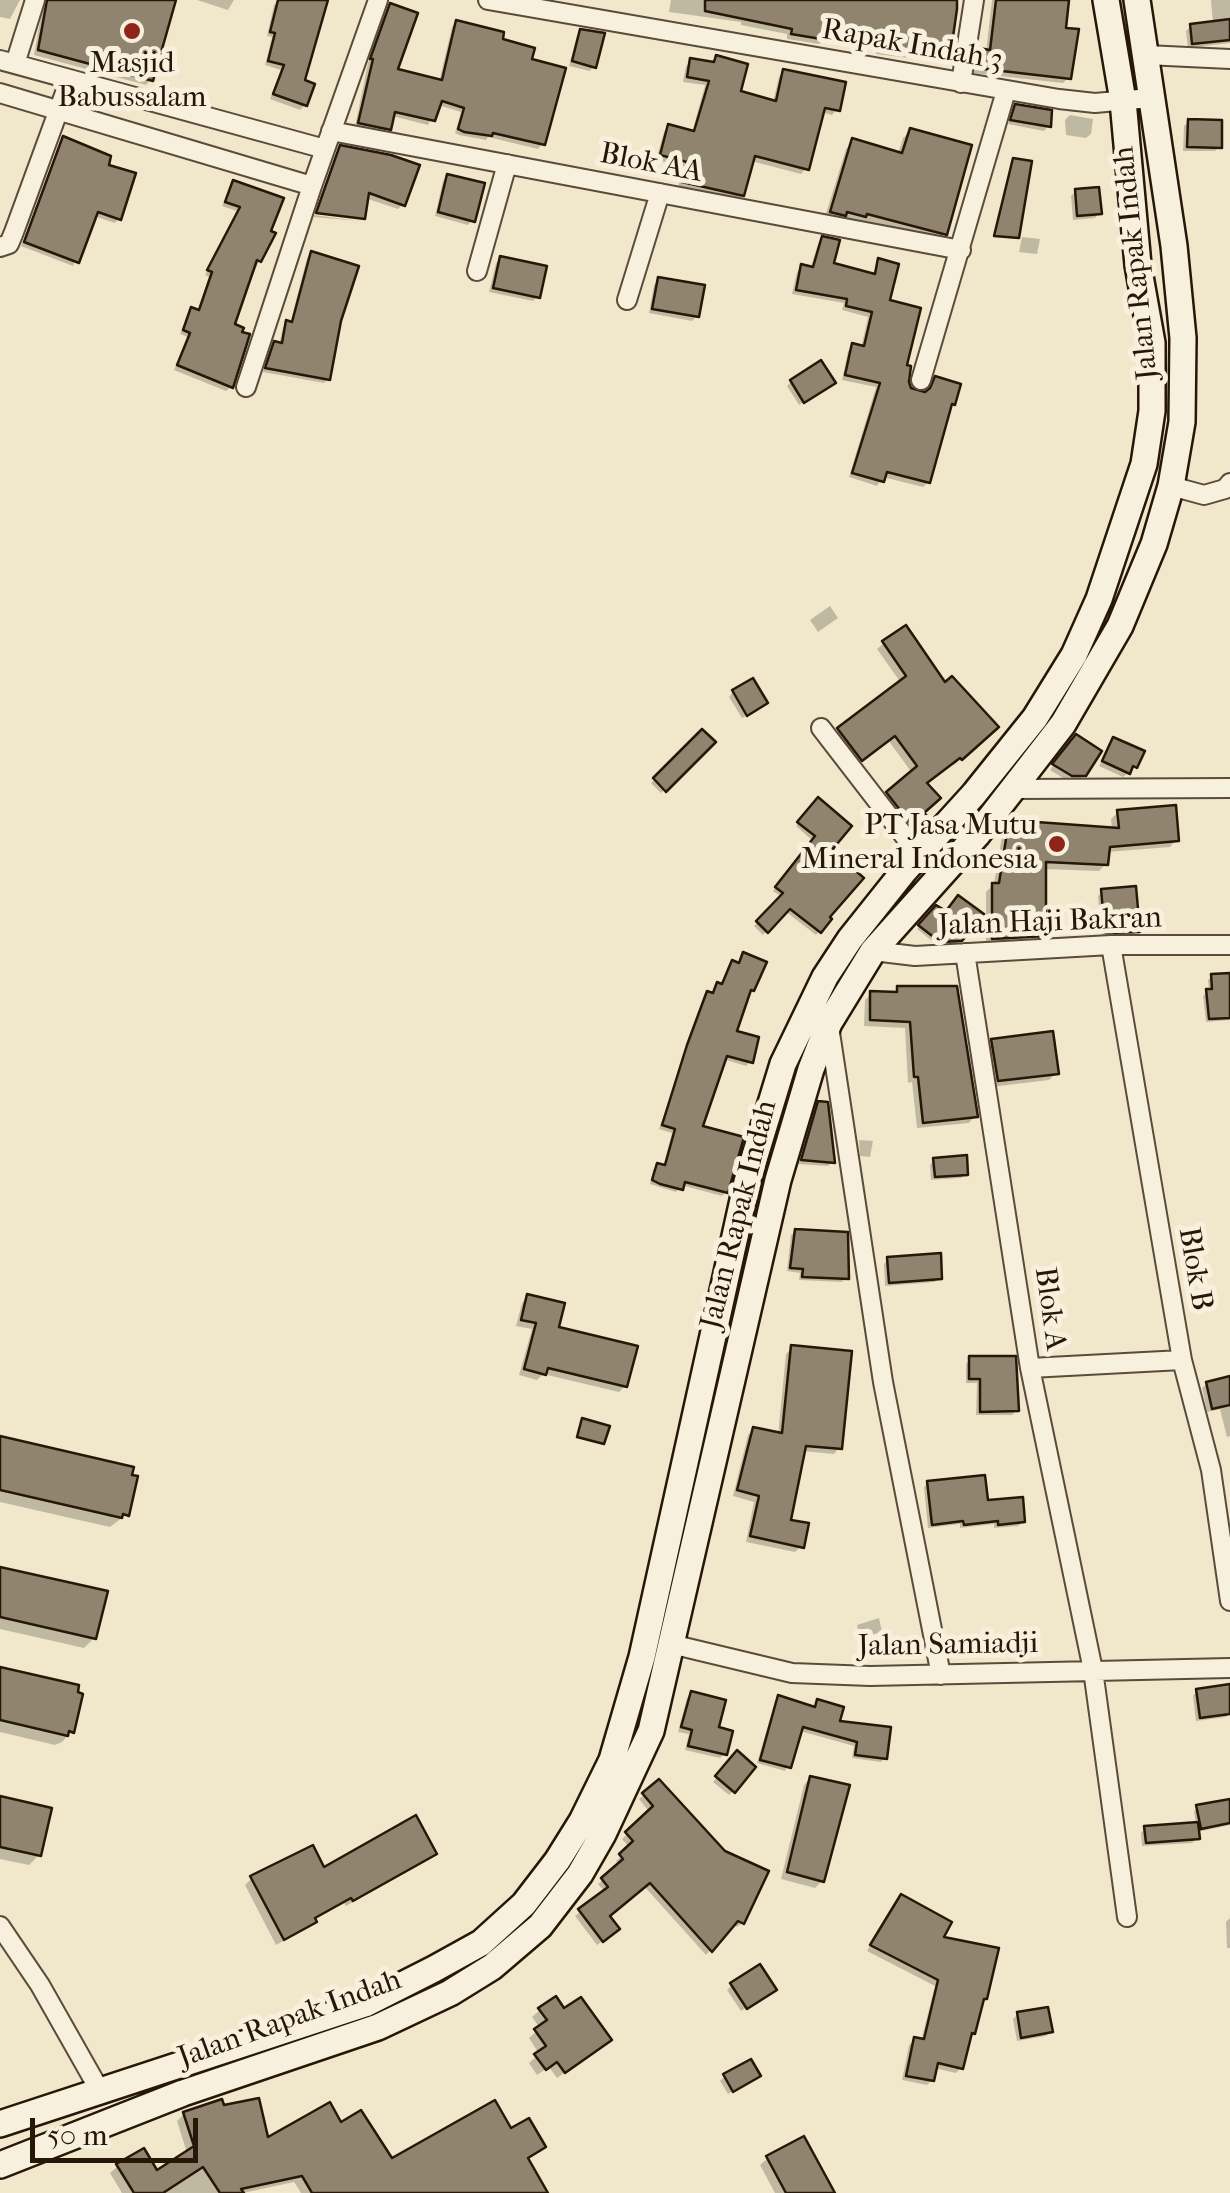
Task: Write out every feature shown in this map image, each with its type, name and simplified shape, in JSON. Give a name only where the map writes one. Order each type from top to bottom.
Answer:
[{"type":"main road","name":"Jalan Rapak Indah","points":[[0,2124],[365,2004],[417,1978],[480,1943],[524,1904],[582,1821],[612,1760],[642,1657],[747,1182],[783,1064],[825,977],[850,940],[1035,718],[1074,655],[1100,599],[1144,464],[1154,376],[1152,342],[1138,266],[1123,101],[1106,0]]},
{"type":"main road","name":"Jalan Rapak Indah","points":[[0,2165],[183,2093],[378,2028],[450,1994],[492,1967],[540,1926],[580,1874],[603,1834],[651,1731],[778,1180],[811,1069],[829,1024],[873,951],[1014,790],[1063,724],[1120,626],[1154,544],[1171,486],[1182,422],[1184,358],[1174,246],[1137,0]]},
{"type":"main road","points":[[1123,531],[1154,544]]},
{"type":"street","points":[[8,62],[34,0]]},
{"type":"street","points":[[246,387],[378,0]]},
{"type":"street","name":"Rapak Indah 3","points":[[488,0],[1006,91],[1095,103],[1150,98]]},
{"type":"street","points":[[960,83],[974,0]]},
{"type":"street","points":[[1146,55],[1230,59]]},
{"type":"street","name":"Blok AA","points":[[8,62],[328,140],[506,164],[961,250]]},
{"type":"street","points":[[0,247],[9,244],[14,232],[70,79]]},
{"type":"street","points":[[921,380],[1006,91]]},
{"type":"street","points":[[0,92],[312,186]]},
{"type":"street","points":[[477,270],[506,164]]},
{"type":"street","points":[[627,300],[660,193]]},
{"type":"street","points":[[1171,486],[1204,495],[1230,484]]},
{"type":"street","points":[[821,728],[919,855]]},
{"type":"street","points":[[1014,790],[1230,788]]},
{"type":"street","name":"Jalan Haji Bakran","points":[[873,951],[915,956],[1111,944],[1230,946]]},
{"type":"street","name":"Blok B","points":[[1111,944],[1182,1360],[1210,1470],[1230,1601]]},
{"type":"street","name":"Blok A","points":[[964,953],[1030,1368],[1093,1670],[1128,1917]]},
{"type":"street","points":[[829,1024],[883,1382],[941,1675]]},
{"type":"street","points":[[1030,1368],[1182,1360]]},
{"type":"street","points":[[1210,1470],[1230,1471]]},
{"type":"street","name":"Jalan Samiadji","points":[[671,1644],[792,1673],[941,1675],[1230,1668]]},
{"type":"street","points":[[0,1926],[100,2091]]},
{"type":"building","name":"Masjid Babussalam","points":[[47,0],[176,0],[153,81],[38,50]]},
{"type":"building","points":[[278,0],[328,0],[305,80],[315,84],[307,106],[273,94],[284,65],[268,61]]},
{"type":"building","points":[[705,0],[957,0],[957,9],[950,58],[881,49],[881,44],[828,34],[827,40],[791,34],[792,29],[705,11]]},
{"type":"building","points":[[996,0],[1069,0],[1066,28],[1079,29],[1071,79],[976,68],[979,48],[990,50]]},
{"type":"building","points":[[390,3],[418,13],[398,69],[442,80],[456,20],[504,32],[503,39],[535,48],[532,59],[566,68],[545,145],[493,133],[492,136],[464,132],[458,129],[464,108],[442,101],[435,121],[395,112],[391,130],[358,123],[370,59]]},
{"type":"building","points":[[1230,19],[1230,40],[1192,44],[1190,24]]},
{"type":"building","points":[[580,29],[605,33],[596,68],[572,61]]},
{"type":"building","points":[[716,55],[748,64],[741,91],[776,101],[783,69],[846,82],[840,111],[825,108],[809,170],[755,156],[744,196],[682,182],[687,162],[660,155],[668,124],[694,131],[709,81],[687,77],[690,58],[714,62]]},
{"type":"building","points":[[1015,104],[1052,110],[1051,127],[1010,120]]},
{"type":"building","points":[[1188,119],[1222,120],[1222,148],[1187,147]]},
{"type":"building","points":[[910,128],[972,145],[947,235],[867,214],[866,217],[847,212],[846,216],[830,212],[852,138],[902,153]]},
{"type":"building","points":[[63,136],[111,156],[109,165],[136,173],[121,220],[98,212],[79,263],[24,242]]},
{"type":"building","points":[[340,145],[420,165],[405,206],[369,193],[365,219],[316,213]]},
{"type":"building","points":[[1013,158],[1032,161],[1019,238],[994,236]]},
{"type":"building","points":[[447,174],[485,183],[475,222],[438,212]]},
{"type":"building","points":[[233,180],[284,198],[271,231],[276,233],[261,262],[257,260],[235,324],[250,334],[233,388],[177,365],[190,333],[183,330],[191,307],[199,310],[212,272],[207,270],[240,207],[225,202]]},
{"type":"building","points":[[1099,187],[1102,214],[1077,216],[1075,189]]},
{"type":"building","points":[[822,236],[840,240],[834,263],[875,274],[878,258],[899,264],[890,300],[921,308],[907,365],[911,366],[911,388],[925,392],[935,376],[961,384],[930,483],[887,472],[884,482],[852,473],[880,383],[845,375],[852,343],[864,346],[872,312],[846,306],[847,299],[796,290],[801,264],[813,267]]},
{"type":"building","points":[[311,251],[359,266],[341,321],[330,380],[265,368],[274,341],[282,343],[286,320],[292,322]]},
{"type":"building","points":[[500,256],[547,266],[540,298],[493,288]]},
{"type":"building","points":[[658,277],[705,285],[699,317],[652,309]]},
{"type":"building","points":[[821,360],[836,383],[804,403],[790,380]]},
{"type":"building","points":[[906,625],[945,682],[952,676],[999,727],[962,760],[927,783],[941,798],[914,828],[886,792],[917,766],[895,736],[862,761],[837,728],[906,676],[882,641]]},
{"type":"building","points":[[753,678],[768,703],[747,716],[732,690]]},
{"type":"building","points":[[702,729],[716,742],[666,792],[653,778]]},
{"type":"building","points":[[1076,734],[1102,751],[1086,776],[1072,776],[1052,764]]},
{"type":"building","points":[[1113,737],[1145,751],[1130,774],[1102,761]]},
{"type":"building","points":[[818,797],[852,826],[832,850],[864,878],[821,933],[790,909],[768,933],[756,921],[783,893],[775,887],[815,836],[797,822]]},
{"type":"building","points":[[1176,805],[1179,841],[1110,847],[1108,865],[1046,862],[1046,936],[992,939],[992,883],[999,883],[1009,820],[1119,828],[1117,810]]},
{"type":"building","points":[[1136,886],[1140,932],[1105,933],[1101,889]]},
{"type":"building","points":[[958,895],[984,914],[962,941],[940,942],[918,925],[936,905],[946,911]]},
{"type":"building","points":[[743,952],[767,962],[754,991],[751,990],[737,1031],[759,1037],[753,1063],[727,1056],[703,1126],[744,1137],[728,1193],[685,1182],[683,1190],[660,1184],[652,1180],[657,1163],[665,1165],[675,1129],[662,1125],[687,1045],[707,991],[713,993],[717,982],[722,984],[732,960],[739,963]]},
{"type":"building","points":[[1230,973],[1230,1018],[1209,1019],[1206,989],[1212,989],[1211,974]]},
{"type":"building","points":[[897,986],[957,986],[978,1117],[923,1123],[918,1077],[914,1077],[910,1022],[870,1020],[870,991],[897,992]]},
{"type":"building","points":[[1053,1031],[1059,1074],[998,1081],[991,1039]]},
{"type":"building","points":[[818,1101],[828,1102],[835,1163],[801,1160]]},
{"type":"building","points":[[967,1155],[968,1175],[935,1177],[933,1158]]},
{"type":"building","points":[[795,1229],[848,1232],[849,1279],[802,1277],[803,1269],[790,1268]]},
{"type":"building","points":[[941,1253],[942,1279],[889,1283],[887,1257]]},
{"type":"building","points":[[527,1294],[565,1303],[559,1327],[638,1346],[627,1387],[548,1368],[546,1375],[524,1369],[536,1323],[521,1320]]},
{"type":"building","points":[[791,1345],[852,1351],[842,1449],[806,1446],[791,1520],[809,1523],[804,1548],[750,1536],[759,1496],[737,1490],[753,1427],[782,1433]]},
{"type":"building","points":[[969,1356],[1016,1356],[1019,1411],[980,1412],[980,1379],[969,1379]]},
{"type":"building","points":[[1230,1376],[1230,1405],[1212,1409],[1206,1382]]},
{"type":"building","points":[[582,1418],[610,1426],[604,1444],[577,1437]]},
{"type":"building","points":[[0,1436],[134,1467],[132,1475],[138,1476],[129,1516],[123,1514],[122,1518],[0,1490]]},
{"type":"building","points":[[985,1475],[988,1500],[1023,1497],[1025,1522],[932,1525],[927,1481]]},
{"type":"building","points":[[0,1567],[108,1591],[96,1639],[0,1617]]},
{"type":"building","points":[[0,1667],[79,1685],[78,1692],[83,1694],[74,1733],[69,1731],[68,1736],[0,1720]]},
{"type":"building","points":[[1230,1684],[1230,1714],[1200,1718],[1196,1689]]},
{"type":"building","points":[[691,1691],[726,1700],[719,1727],[733,1731],[727,1755],[688,1746],[692,1730],[681,1727]]},
{"type":"building","points":[[778,1695],[815,1707],[817,1699],[844,1707],[840,1721],[891,1727],[887,1759],[855,1755],[857,1742],[803,1727],[791,1768],[760,1760]]},
{"type":"building","points":[[737,1750],[756,1767],[735,1793],[715,1776]]},
{"type":"building","points":[[810,1776],[850,1785],[824,1882],[787,1872]]},
{"type":"building","points":[[659,1779],[725,1851],[769,1871],[744,1924],[738,1921],[712,1952],[650,1883],[610,1916],[620,1929],[603,1942],[578,1909],[608,1887],[601,1878],[623,1859],[619,1854],[633,1841],[625,1832],[653,1806],[642,1793]]},
{"type":"building","points":[[0,1796],[52,1808],[41,1856],[0,1847]]},
{"type":"building","points":[[1230,1799],[1230,1823],[1201,1829],[1196,1805]]},
{"type":"building","points":[[416,1815],[437,1854],[315,1918],[317,1922],[284,1940],[250,1876],[313,1845],[324,1867]]},
{"type":"building","points":[[1198,1822],[1200,1839],[1146,1843],[1144,1826]]},
{"type":"building","points":[[901,1894],[952,1922],[944,1937],[999,1948],[987,1999],[975,2034],[972,2033],[963,2069],[938,2063],[934,2081],[906,2076],[914,2037],[924,2039],[938,1980],[870,1945]]},
{"type":"building","points":[[760,1964],[777,1990],[747,2009],[730,1983]]},
{"type":"building","points":[[556,1996],[564,2008],[581,1997],[612,2040],[565,2073],[557,2062],[546,2070],[534,2054],[546,2046],[534,2029],[547,2020],[538,2008]]},
{"type":"building","points":[[1048,2007],[1053,2032],[1021,2038],[1017,2012]]},
{"type":"building","points":[[751,2059],[761,2076],[733,2092],[723,2074]]},
{"type":"building","points":[[259,2098],[268,2137],[330,2102],[341,2122],[361,2110],[392,2158],[495,2100],[511,2128],[529,2118],[546,2147],[528,2158],[548,2193],[312,2193],[302,2176],[241,2189],[244,2193],[220,2193],[203,2167],[163,2193],[134,2193],[116,2164],[144,2148],[157,2170],[194,2146],[183,2112],[222,2099],[224,2105]]},
{"type":"building","points":[[804,2136],[835,2193],[786,2193],[766,2156]]},
{"type":"place","name":"Masjid Babussalam","points":[[132,31]]},
{"type":"place","name":"PT Jasa Mutu Mineral Indonesia","points":[[1057,844]]}]
